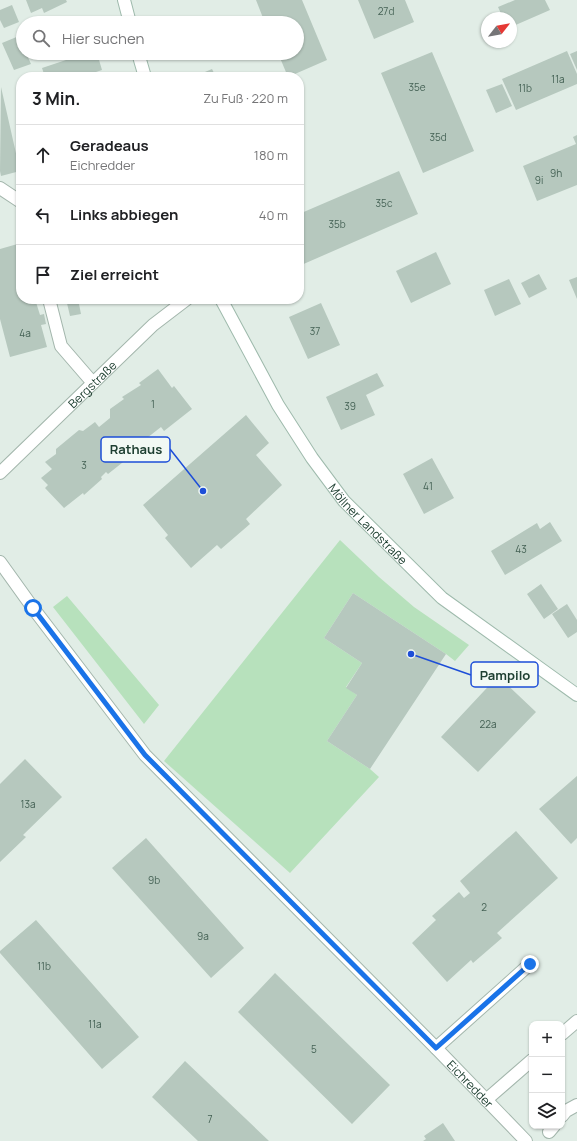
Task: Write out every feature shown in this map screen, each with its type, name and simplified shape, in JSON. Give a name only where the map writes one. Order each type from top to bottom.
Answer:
[{"type":"street","points":[[124,0],[128,16]]},
{"type":"street","points":[[140,60],[144,72]]},
{"type":"street","points":[[0,188],[16,199]]},
{"type":"street","points":[[50,304],[61,346],[93,383]]},
{"type":"street","name":"Bergstraße","points":[[0,473],[153,325],[180,304]]},
{"type":"street","name":"Möllner Landstraße","points":[[224,304],[278,405],[312,458],[344,501],[442,598],[577,695]]},
{"type":"street","name":"Eichredder","points":[[0,562],[33,608],[145,755],[436,1048],[526,1141]]},
{"type":"street","points":[[436,1048],[530,964]]},
{"type":"street","points":[[565,1031],[577,1020]]},
{"type":"street","points":[[486,1100],[529,1063]]},
{"type":"street","points":[[565,1112],[577,1105]]},
{"type":"green space","points":[[340,540],[379,577],[414,607],[469,645],[455,661],[353,593],[324,638],[362,663],[346,687],[357,695],[327,741],[370,769],[379,777],[290,873],[164,761]]},
{"type":"green space","points":[[67,596],[159,705],[144,724],[53,607]]},
{"type":"building","points":[[26,0],[66,0],[67,2],[44,13],[42,8],[31,13]]},
{"type":"building","points":[[256,0],[302,0],[327,60],[299,72],[286,72],[281,60],[304,60],[304,16],[262,16]]},
{"type":"building","points":[[358,0],[405,0],[414,22],[374,39]]},
{"type":"building","points":[[515,0],[545,0],[550,10],[517,24],[517,12],[500,12],[498,7]]},
{"type":"building","points":[[12,5],[17,16],[16,23],[4,28],[0,20],[0,10]]},
{"type":"building","points":[[16,37],[16,60],[29,60],[31,64],[14,70],[2,43]]},
{"type":"building","points":[[567,51],[577,74],[577,84],[516,110],[502,79]]},
{"type":"building","points":[[577,51],[577,70],[570,54]]},
{"type":"building","points":[[432,52],[474,151],[423,173],[381,73]]},
{"type":"building","points":[[66,60],[99,60],[102,70],[96,72],[43,72],[42,68]]},
{"type":"building","points":[[212,69],[214,72],[205,72]]},
{"type":"building","points":[[502,84],[512,106],[496,113],[486,90]]},
{"type":"building","points":[[1,87],[16,153],[16,172],[1,176]]},
{"type":"building","points":[[577,135],[577,185],[537,201],[523,166],[576,144],[573,137]]},
{"type":"building","points":[[399,171],[418,214],[304,264],[304,212]]},
{"type":"building","points":[[16,244],[16,304],[37,304],[40,315],[44,314],[46,324],[41,325],[47,347],[10,357],[0,319],[0,249]]},
{"type":"building","points":[[436,252],[451,284],[411,303],[396,271]]},
{"type":"building","points":[[539,274],[547,289],[529,298],[521,283]]},
{"type":"building","points":[[577,277],[577,299],[569,280]]},
{"type":"building","points":[[509,279],[521,304],[495,316],[484,290]]},
{"type":"building","points":[[321,303],[340,345],[308,359],[289,317]]},
{"type":"building","points":[[67,304],[79,304],[81,314],[70,316]]},
{"type":"building","points":[[158,369],[172,388],[174,386],[192,409],[164,431],[161,427],[124,456],[127,459],[108,474],[106,472],[101,477],[102,479],[84,495],[83,493],[64,508],[45,488],[48,485],[41,478],[52,469],[45,462],[56,454],[56,449],[79,430],[83,431],[95,422],[99,427],[110,418],[110,409],[124,399],[122,397],[141,385],[139,383]]},
{"type":"building","points":[[377,373],[384,386],[366,395],[375,415],[341,430],[326,397]]},
{"type":"building","points":[[246,415],[269,443],[256,455],[282,485],[246,519],[250,524],[221,549],[217,545],[191,568],[165,538],[168,535],[143,505]]},
{"type":"building","points":[[432,458],[454,498],[424,514],[403,474]]},
{"type":"building","points":[[550,522],[562,541],[505,575],[491,551],[537,523],[540,529]]},
{"type":"building","points":[[541,584],[558,609],[544,619],[527,594]]},
{"type":"building","points":[[353,593],[446,654],[370,769],[327,741],[357,695],[346,688],[362,663],[324,638]]},
{"type":"building","points":[[567,604],[577,620],[577,632],[568,638],[552,614]]},
{"type":"building","points":[[498,676],[536,712],[478,772],[441,737]]},
{"type":"building","points":[[25,759],[62,797],[23,835],[26,837],[0,862],[0,784]]},
{"type":"building","points":[[577,776],[577,838],[571,844],[539,809]]},
{"type":"building","points":[[516,831],[558,878],[497,933],[502,938],[473,963],[471,960],[447,982],[412,943],[436,920],[432,916],[459,892],[464,898],[470,893],[460,881]]},
{"type":"building","points":[[146,838],[244,948],[211,978],[112,868]]},
{"type":"building","points":[[36,920],[139,1037],[102,1069],[0,953],[0,951]]},
{"type":"building","points":[[275,973],[390,1085],[352,1124],[238,1012]]},
{"type":"building","points":[[185,1061],[269,1141],[198,1141],[152,1097]]},
{"type":"building","points":[[443,1123],[455,1141],[423,1141],[426,1139],[424,1136]]},
{"type":"place","name":"Rathaus","points":[[203,491]]},
{"type":"place","name":"Pampilo","points":[[411,654]]},
{"type":"route","points":[[33,608],[145,755],[436,1048],[530,964]]}]
